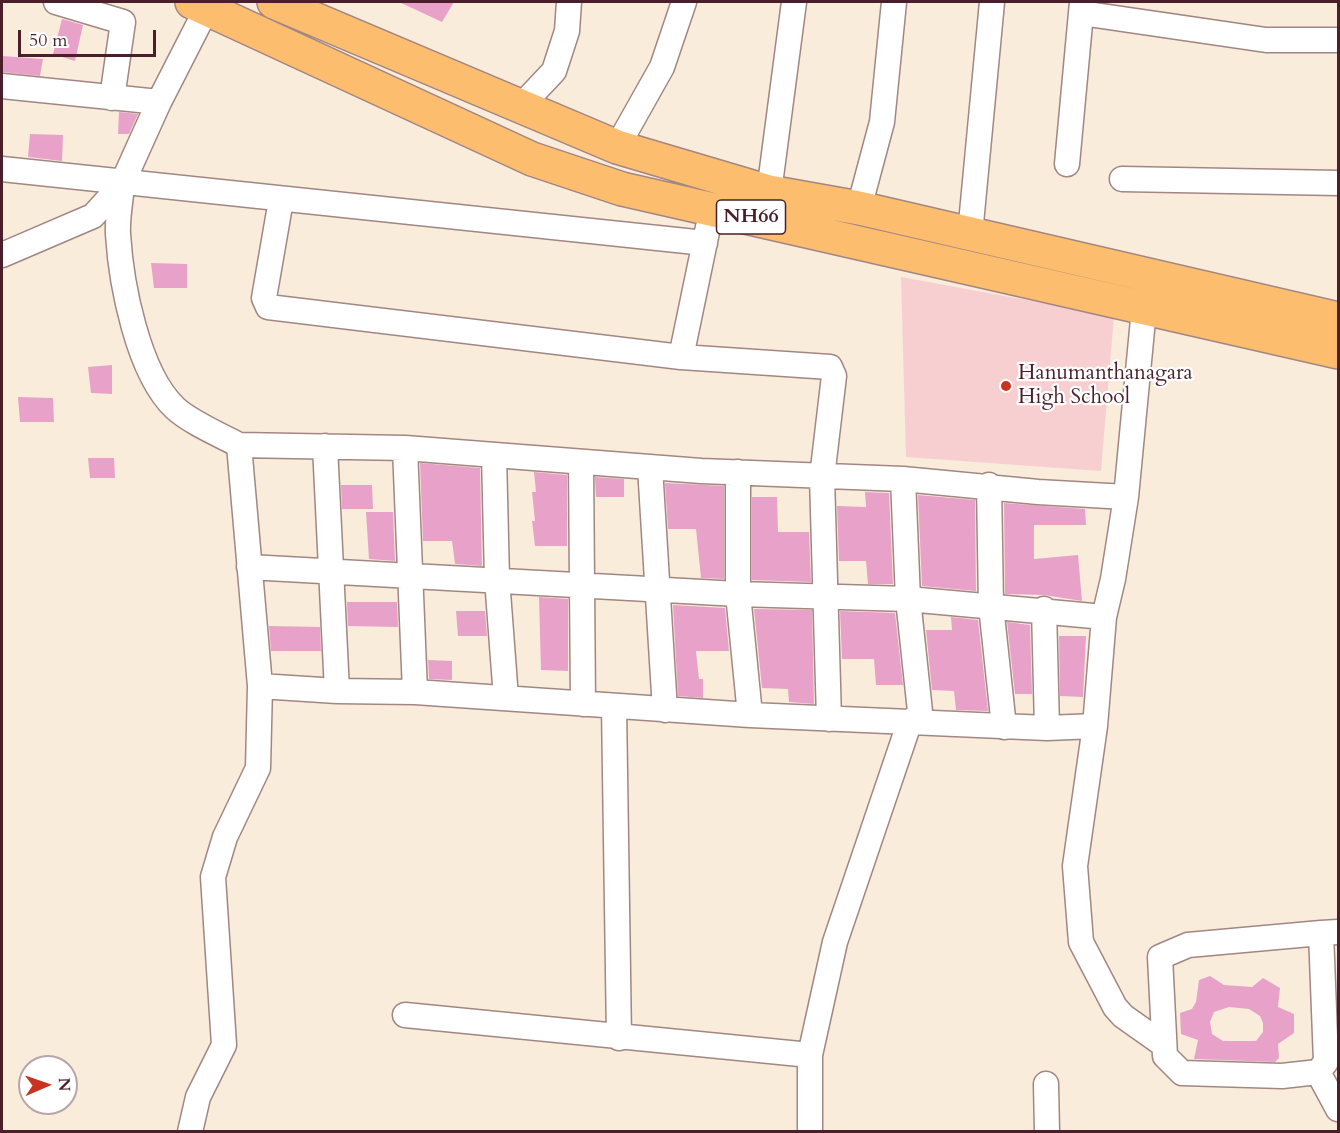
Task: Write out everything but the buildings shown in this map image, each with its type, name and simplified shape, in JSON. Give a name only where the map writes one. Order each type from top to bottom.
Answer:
[{"type":"highway","name":"NH66","points":[[274,2],[617,147],[769,192],[859,208],[1338,319]]},
{"type":"highway","name":"NH66","points":[[203,4],[532,159],[622,189],[1338,352]]},
{"type":"street","points":[[56,2],[123,22],[112,98]]},
{"type":"street","points":[[521,106],[554,71],[567,31],[569,2]]},
{"type":"street","points":[[617,147],[662,67],[684,2]]},
{"type":"street","points":[[769,192],[794,2]]},
{"type":"street","points":[[859,208],[882,122],[894,2]]},
{"type":"street","points":[[970,234],[992,2]]},
{"type":"street","points":[[2,255],[93,216],[122,184],[203,4]]},
{"type":"street","points":[[1067,164],[1082,7],[1266,40],[1338,40]]},
{"type":"street","points":[[2,86],[159,102]]},
{"type":"street","points":[[2,169],[122,184],[705,243]]},
{"type":"street","points":[[1122,179],[1338,183]]},
{"type":"street","points":[[122,184],[120,245],[129,301],[140,348],[151,375],[175,408],[239,445],[405,448],[650,467],[822,477],[903,478],[989,485],[1038,492],[1126,496]]},
{"type":"street","points":[[281,200],[264,297],[268,307],[681,357],[830,366],[834,376],[822,477],[829,719]]},
{"type":"street","points":[[681,357],[712,209]]},
{"type":"street","points":[[1144,309],[1126,496],[1113,579],[1104,617],[1095,726],[1075,866],[1082,942],[1118,1011],[1164,1045]]},
{"type":"street","points":[[190,1131],[198,1097],[224,1045],[213,878],[225,837],[258,768],[260,686],[239,445]]},
{"type":"street","points":[[325,446],[337,692]]},
{"type":"street","points":[[405,448],[415,692]]},
{"type":"street","points":[[494,455],[497,579],[506,698]]},
{"type":"street","points":[[581,462],[582,704]]},
{"type":"street","points":[[650,467],[665,710]]},
{"type":"street","points":[[738,472],[738,594],[750,715]]},
{"type":"street","points":[[810,1131],[810,1054],[835,942],[916,721],[903,478]]},
{"type":"street","points":[[989,485],[991,606],[1004,727]]},
{"type":"street","points":[[249,567],[410,574],[738,594],[908,599],[1044,609],[1104,617]]},
{"type":"street","points":[[1044,609],[1047,728]]},
{"type":"street","points":[[260,686],[337,692],[415,692],[829,719],[916,721],[1004,727],[1095,726]]},
{"type":"street","points":[[614,706],[619,1038]]},
{"type":"street","points":[[1330,933],[1326,1062],[1318,1072],[1282,1077],[1182,1073],[1165,1056],[1164,1045],[1160,957],[1188,945],[1330,933]]},
{"type":"street","points":[[405,1015],[619,1038],[810,1054]]},
{"type":"street","points":[[1318,1072],[1338,1109]]},
{"type":"street","points":[[1046,1083],[1047,1131]]},
{"type":"shaded area","name":"Hanumanthanagara High School","points":[[901,277],[1114,316],[1101,471],[906,457]]},
{"type":"place","name":"Hanumanthanagara High School","points":[[1006,386]]}]
